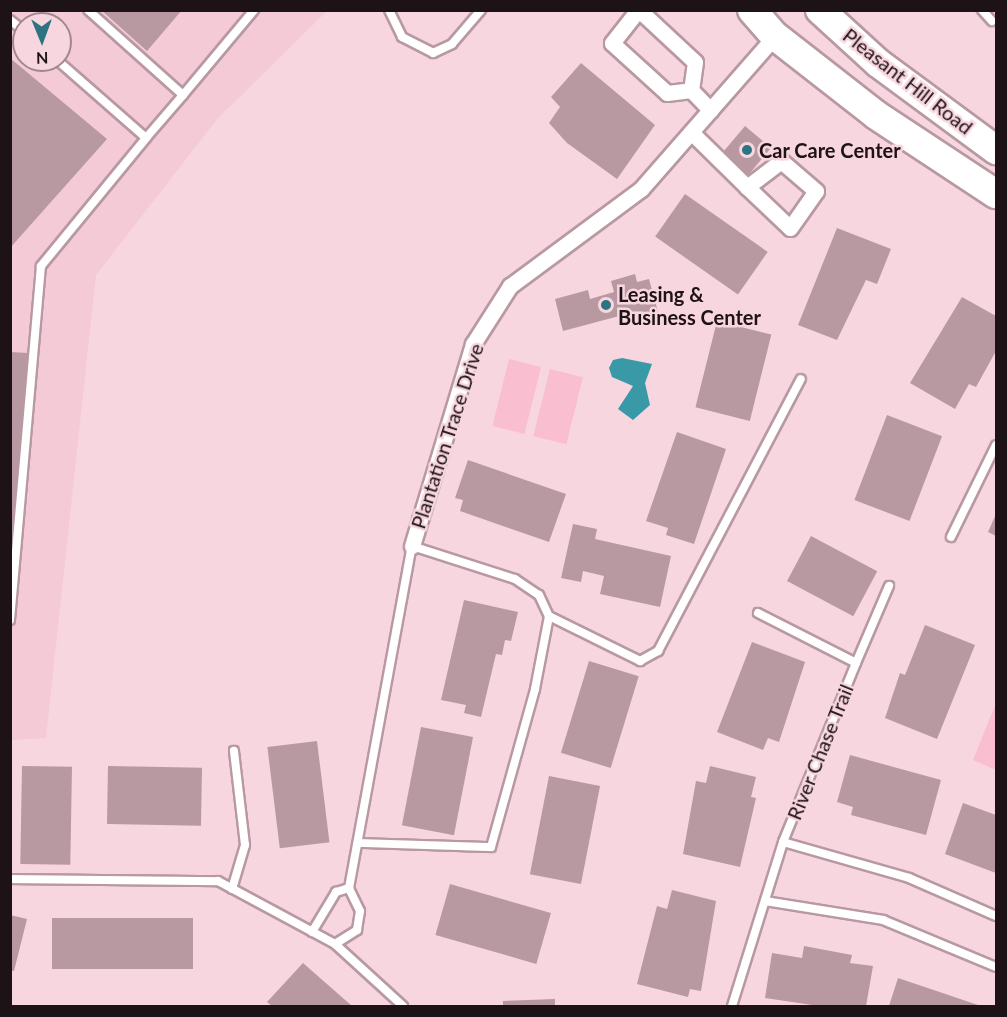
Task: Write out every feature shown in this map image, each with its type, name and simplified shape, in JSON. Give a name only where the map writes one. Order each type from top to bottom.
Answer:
[{"type":"highway","name":"Pleasant Hill Road","points":[[752,10],[775,36],[876,115],[996,194]]},
{"type":"highway","name":"Pleasant Hill Road","points":[[820,10],[878,63],[996,150]]},
{"type":"highway","points":[[775,36],[831,58],[996,175]]},
{"type":"street","points":[[639,10],[695,62],[691,90],[667,93],[612,43],[639,10]]},
{"type":"street","name":"Plantation Trace Drive","points":[[412,546],[473,344],[510,286],[641,189],[775,36]]},
{"type":"street","points":[[691,90],[710,110]]},
{"type":"street","points":[[691,132],[747,187],[790,228],[816,191],[781,161],[747,187]]},
{"type":"lane","points":[[88,10],[183,95]]},
{"type":"lane","points":[[10,620],[41,266],[254,10]]},
{"type":"lane","points":[[389,10],[402,37],[433,53],[452,44],[481,10]]},
{"type":"lane","points":[[982,10],[992,21]]},
{"type":"lane","points":[[71,72],[146,138]]},
{"type":"lane","points":[[361,843],[491,847],[536,689],[549,616],[640,661],[658,651],[801,379]]},
{"type":"lane","points":[[951,537],[996,445]]},
{"type":"lane","name":"Plantation Trace Drive","points":[[349,888],[361,843],[369,769],[385,710],[412,546],[515,579],[539,595],[549,616]]},
{"type":"lane","name":"River Chase Trail","points":[[732,1006],[783,842],[889,586]]},
{"type":"lane","name":"River Chase Trail","points":[[758,613],[856,663]]},
{"type":"lane","points":[[232,889],[245,845],[234,751]]},
{"type":"lane","name":"River Chase Trail","points":[[783,842],[909,878],[996,916]]},
{"type":"lane","points":[[10,879],[218,881],[335,944],[403,1006]]},
{"type":"lane","points":[[312,932],[336,892],[349,888],[360,911],[357,930],[335,944]]},
{"type":"lane","points":[[765,901],[883,920],[996,967]]},
{"type":"shaded area","points":[[11,11],[327,11],[218,118],[96,275],[46,738],[11,740]]},
{"type":"shaded area","points":[[509,359],[541,367],[524,434],[492,426]]},
{"type":"shaded area","points":[[550,369],[583,377],[566,444],[533,436]]},
{"type":"shaded area","points":[[996,703],[996,770],[973,760]]},
{"type":"water","points":[[622,358],[652,364],[645,383],[650,405],[633,420],[618,409],[633,386],[612,377],[609,368],[613,360]]},
{"type":"building","points":[[101,10],[182,10],[147,51]]},
{"type":"building","points":[[10,58],[12,72],[27,72],[107,139],[10,248]]},
{"type":"building","points":[[581,63],[655,125],[617,179],[567,143],[549,123],[560,107],[551,97]]},
{"type":"building","name":"Car Care Center","points":[[745,126],[771,148],[749,175],[723,153]]},
{"type":"building","points":[[685,194],[768,252],[738,295],[655,237]]},
{"type":"building","points":[[837,228],[891,249],[877,284],[866,280],[837,340],[798,325]]},
{"type":"building","name":"Leasing & Business Center","points":[[635,274],[637,282],[649,279],[658,312],[625,321],[623,315],[563,331],[555,299],[588,290],[590,299],[614,292],[611,281]]},
{"type":"building","points":[[962,297],[996,316],[996,351],[976,387],[969,384],[955,409],[910,383]]},
{"type":"building","points":[[717,321],[771,335],[750,421],[695,407]]},
{"type":"building","points":[[10,352],[28,353],[12,544],[10,544]]},
{"type":"building","points":[[887,415],[942,436],[909,521],[854,500]]},
{"type":"building","points":[[677,432],[726,449],[694,544],[666,535],[668,528],[646,521]]},
{"type":"building","points":[[468,460],[566,494],[549,542],[460,511],[463,500],[455,498]]},
{"type":"building","points":[[996,514],[996,536],[988,532]]},
{"type":"building","points":[[573,524],[597,529],[595,539],[671,556],[660,607],[600,594],[604,576],[583,571],[581,582],[561,578]]},
{"type":"building","points":[[811,536],[877,571],[853,616],[787,581]]},
{"type":"building","points":[[464,600],[518,612],[511,641],[505,640],[502,655],[496,654],[481,717],[464,713],[466,705],[441,700]]},
{"type":"building","points":[[925,625],[975,645],[937,739],[885,718],[900,673],[905,675]]},
{"type":"building","points":[[752,642],[805,662],[779,742],[768,738],[763,750],[717,732]]},
{"type":"building","points":[[589,661],[639,676],[611,768],[561,753]]},
{"type":"building","points":[[421,727],[473,737],[454,835],[402,825]]},
{"type":"building","points":[[317,741],[329,842],[280,848],[267,747]]},
{"type":"building","points":[[850,755],[941,780],[926,835],[851,815],[853,807],[837,802]]},
{"type":"building","points":[[22,766],[72,767],[70,865],[20,864]]},
{"type":"building","points":[[108,766],[202,768],[201,826],[107,824]]},
{"type":"building","points":[[710,766],[756,777],[751,797],[756,798],[740,867],[683,854],[696,781],[706,783]]},
{"type":"building","points":[[549,776],[600,786],[581,884],[530,874]]},
{"type":"building","points":[[963,803],[996,815],[996,873],[945,854]]},
{"type":"building","points":[[450,884],[551,913],[536,964],[435,935]]},
{"type":"building","points":[[672,890],[716,901],[701,991],[690,989],[688,997],[637,984],[657,906],[667,909]]},
{"type":"building","points":[[10,915],[27,919],[14,971],[10,970]]},
{"type":"building","points":[[52,918],[193,918],[193,969],[52,969]]},
{"type":"building","points":[[804,946],[852,955],[850,963],[873,966],[866,1006],[819,1006],[765,998],[772,953],[802,958]]},
{"type":"building","points":[[303,963],[352,1006],[272,1006],[267,1002]]},
{"type":"building","points":[[898,978],[981,1006],[889,1006]]},
{"type":"building","points":[[555,999],[555,1006],[503,1006],[503,1001]]},
{"type":"place","name":"Car Care Center","points":[[747,150]]},
{"type":"place","name":"Leasing & Business Center","points":[[606,305]]}]
